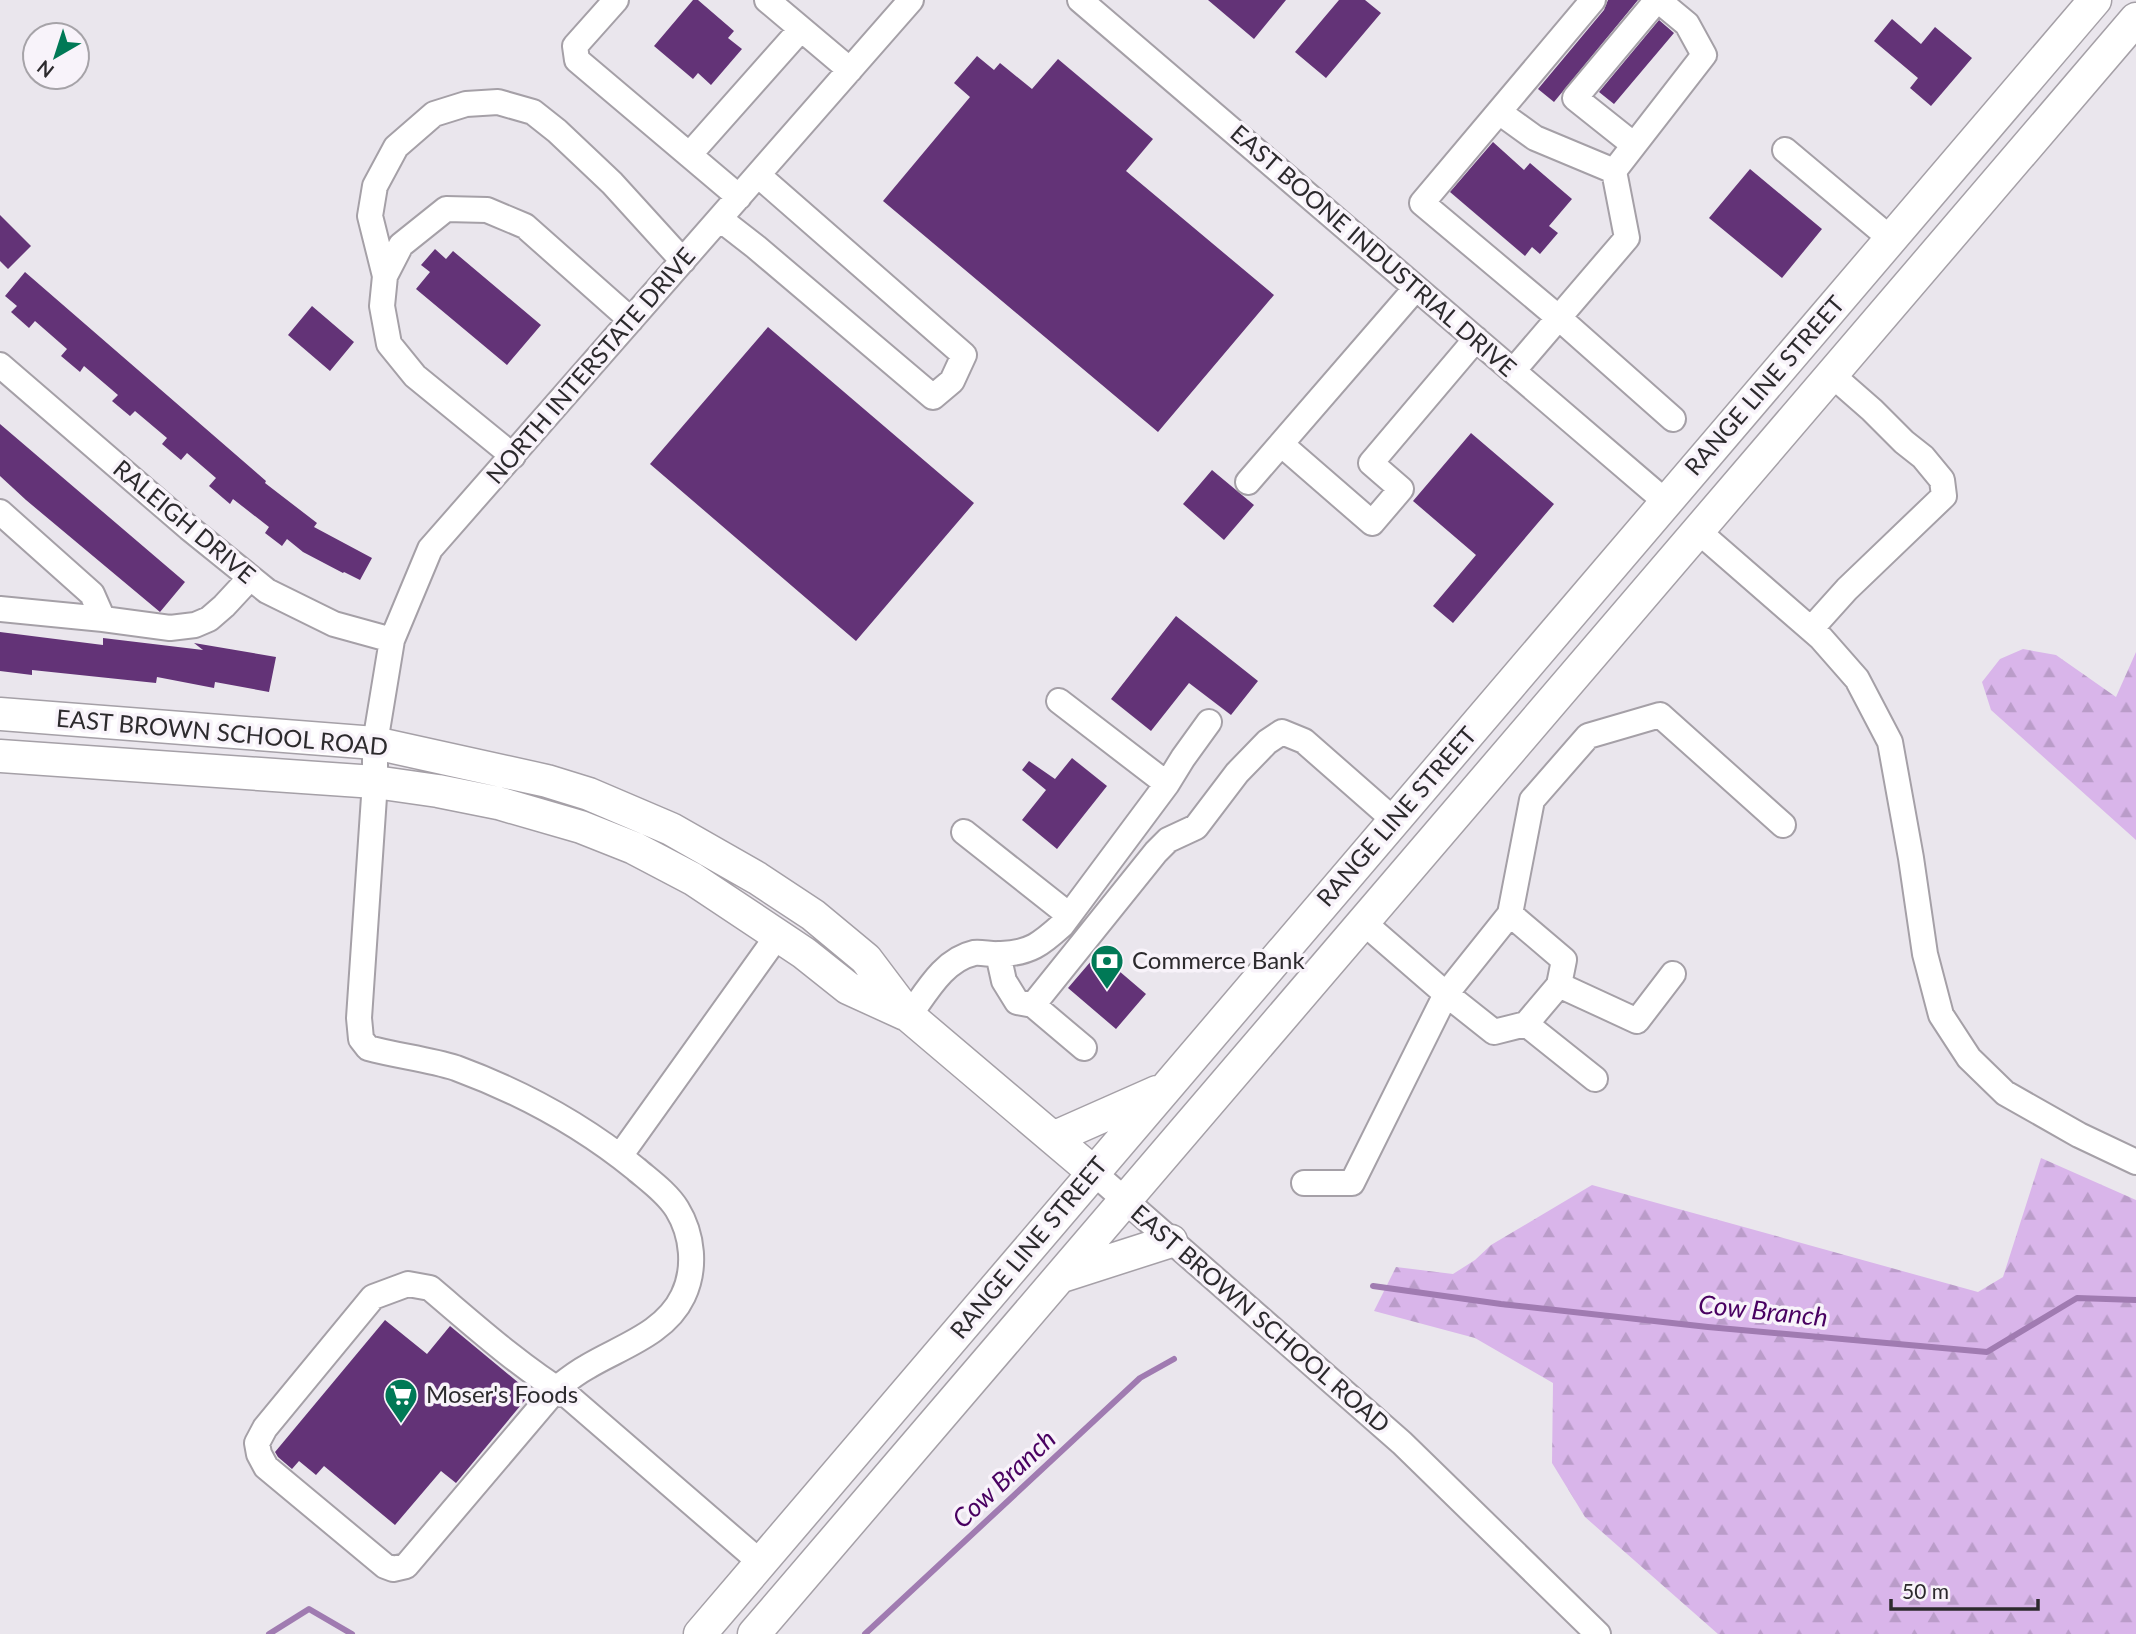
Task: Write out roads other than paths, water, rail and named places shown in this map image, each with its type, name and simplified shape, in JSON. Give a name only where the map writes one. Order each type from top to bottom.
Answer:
[{"type":"main road","name":"RANGE LINE STREET","points":[[700,1634],[2095,0]]},
{"type":"main road","name":"RANGE LINE STREET","points":[[754,1634],[2136,19]]},
{"type":"main road","points":[[1698,531],[1698,513],[1705,495],[1721,469],[1752,402]]},
{"type":"main road","points":[[1576,674],[1634,575],[1666,528],[1670,512],[1666,502]]},
{"type":"main road","name":"EAST BROWN SCHOOL ROAD","points":[[0,714],[375,743],[547,781],[589,794],[671,829],[757,878],[813,915],[866,959],[909,1016],[1093,1172]]},
{"type":"main road","name":"EAST BROWN SCHOOL ROAD","points":[[0,756],[374,782],[498,803],[581,827],[634,848],[693,879],[778,935],[848,988],[909,1016]]},
{"type":"main road","points":[[1053,1138],[1165,1088]]},
{"type":"main road","points":[[1060,1276],[1171,1241]]},
{"type":"main road","points":[[738,1634],[770,1575],[760,1562]]},
{"type":"street","points":[[616,0],[575,46],[577,61],[739,197]]},
{"type":"street","points":[[767,0],[850,70]]},
{"type":"street","name":"NORTH INTERSTATE DRIVE","points":[[557,1388],[534,1375],[430,1288],[408,1284],[373,1297],[265,1428],[257,1443],[258,1454],[265,1466],[385,1566],[393,1569],[406,1566],[557,1388],[585,1367],[647,1335],[668,1317],[683,1297],[691,1264],[686,1228],[677,1209],[661,1189],[620,1156],[565,1118],[454,1068],[368,1048],[361,1039],[359,1018],[375,743],[391,640],[430,549],[911,0]]},
{"type":"street","name":"EAST BOONE INDUSTRIAL DRIVE","points":[[1080,0],[1666,502]]},
{"type":"street","points":[[1593,0],[1422,204],[1559,318],[1673,419]]},
{"type":"street","points":[[1513,371],[1628,238],[1614,172],[1704,55],[1687,24],[1657,0],[1576,98],[1634,145]]},
{"type":"street","points":[[690,154],[800,29]]},
{"type":"street","points":[[513,456],[415,376],[389,344],[382,306],[385,276],[370,216],[375,186],[396,147],[434,114],[466,104],[498,102],[533,112],[612,183],[683,261]]},
{"type":"street","points":[[1499,112],[1535,138],[1614,172]]},
{"type":"street","points":[[1785,150],[1891,239]]},
{"type":"street","points":[[720,219],[933,397],[952,381],[964,355],[758,175]]},
{"type":"street","points":[[385,276],[401,245],[446,209],[487,210],[526,226],[631,320]]},
{"type":"street","points":[[1248,482],[1416,288]]},
{"type":"street","points":[[1281,444],[1372,523],[1401,489],[1371,463],[1476,339]]},
{"type":"street","name":"RALEIGH DRIVE","points":[[0,365],[189,528],[267,591],[334,624],[391,640]]},
{"type":"street","points":[[1811,629],[1847,589],[1944,496],[1942,481],[1923,457],[1832,375]]},
{"type":"street","points":[[0,512],[92,594],[103,618]]},
{"type":"street","points":[[1698,531],[1821,638],[1857,679],[1890,742],[1925,954],[1941,1014],[1969,1058],[2005,1093],[2079,1135],[2136,1162]]},
{"type":"street","points":[[0,609],[103,618],[170,628],[195,625],[209,619],[250,578]]},
{"type":"street","points":[[1059,701],[1167,784]]},
{"type":"street","points":[[1304,1183],[1352,1182],[1446,994],[1510,914],[1532,800],[1588,736],[1660,715],[1783,825]]},
{"type":"street","points":[[909,1016],[941,973],[958,960],[974,953],[1021,953],[1041,944],[1062,925],[1167,784],[1209,722]]},
{"type":"street","points":[[1033,1005],[1156,852],[1168,840],[1196,827],[1237,772],[1267,742],[1282,732],[1304,741],[1394,820]]},
{"type":"street","points":[[964,832],[1069,915]]},
{"type":"street","points":[[1363,922],[1494,1032],[1526,1024],[1559,985],[1564,960],[1510,914]]},
{"type":"street","points":[[620,1156],[778,935]]},
{"type":"street","points":[[998,954],[1004,981],[1017,1002],[1033,1005],[1084,1048]]},
{"type":"street","points":[[1559,985],[1637,1021],[1673,974]]},
{"type":"street","points":[[1526,1024],[1595,1079]]},
{"type":"street","name":"EAST BROWN SCHOOL ROAD","points":[[1093,1172],[1402,1443],[1598,1634]]},
{"type":"street","points":[[557,1388],[760,1562]]},
{"type":"waterway","name":"Cow Branch","points":[[1373,1286],[1501,1304],[1708,1327],[1987,1352],[2077,1298],[2136,1300]]},
{"type":"waterway","name":"Cow Branch","points":[[865,1634],[1140,1378],[1174,1359]]},
{"type":"waterway","name":"Cow Branch","points":[[269,1634],[309,1609],[352,1634]]},
{"type":"place","name":"Commerce Bank","points":[[1107,991]]},
{"type":"place","name":"Moser's Foods","points":[[401,1425]]}]
